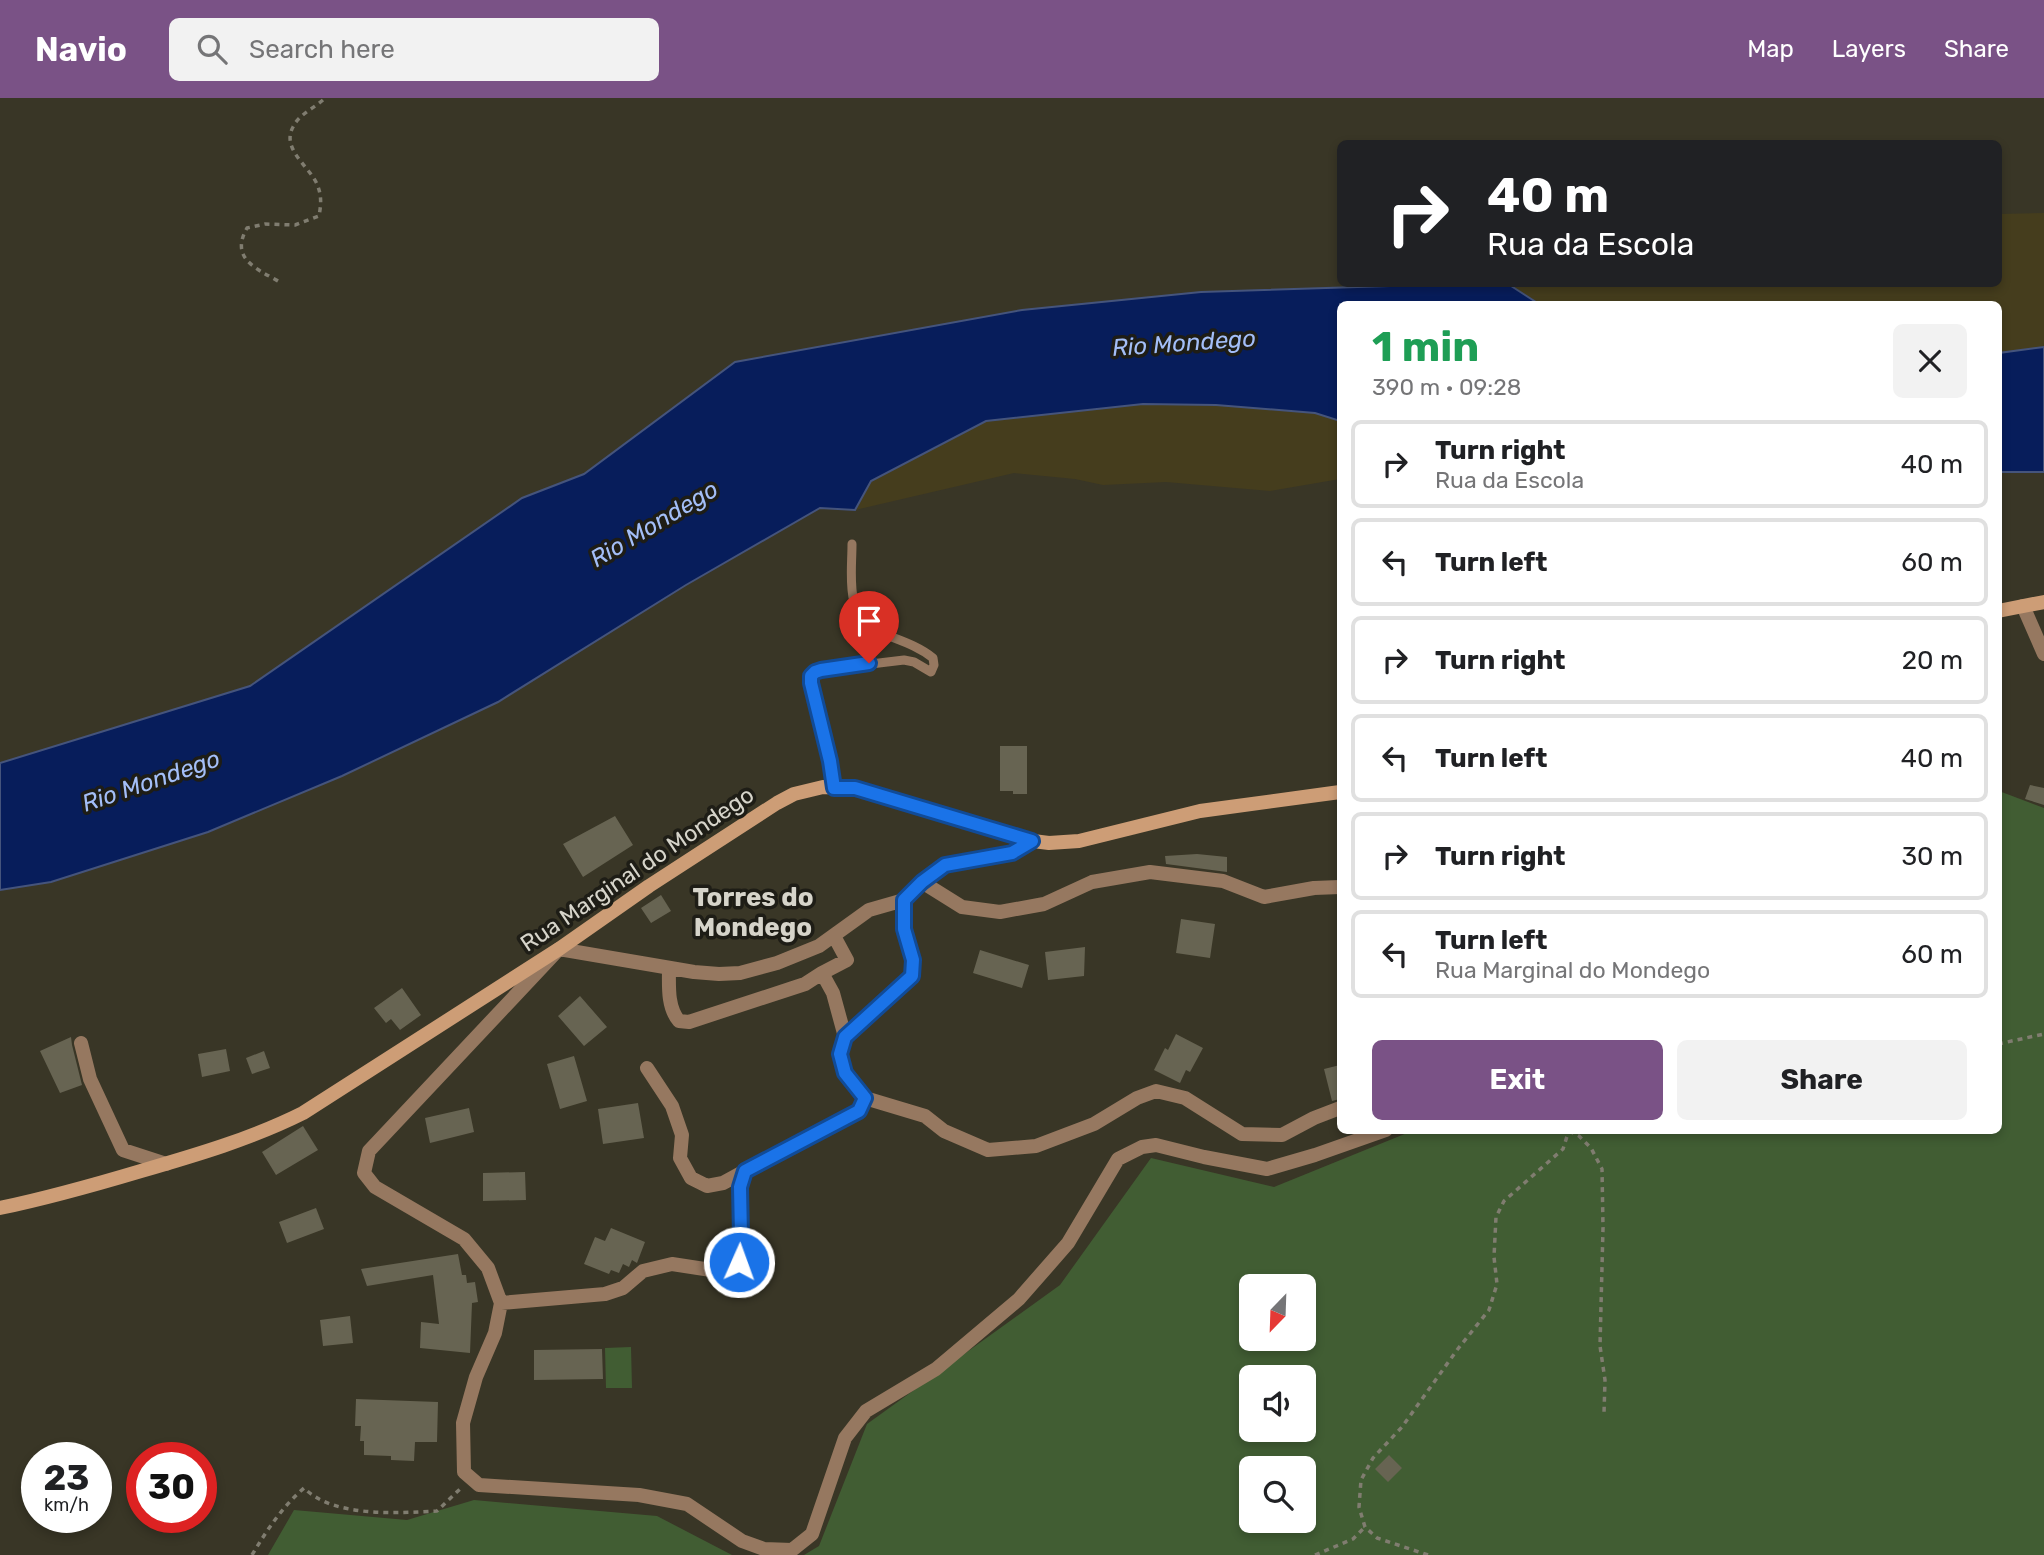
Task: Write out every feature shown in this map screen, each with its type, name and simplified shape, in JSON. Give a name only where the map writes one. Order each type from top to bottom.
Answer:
[{"type":"main road","points":[[2002,610],[2044,602]]},
{"type":"main road","name":"Rua Marginal do Mondego","points":[[0,1208],[52,1197],[166,1164],[267,1131],[303,1113],[559,949],[776,803],[794,794],[823,787],[855,788],[1032,841],[1049,843],[1079,841],[1200,811],[1337,792]]},
{"type":"street","points":[[2023,606],[2044,654]]},
{"type":"street","points":[[1032,841],[1012,853],[945,865],[904,900],[869,910],[813,949],[749,972],[719,974],[669,968],[559,949],[369,1151],[364,1174],[375,1187],[464,1239],[488,1268],[501,1303],[495,1333],[476,1377],[463,1423],[464,1472],[479,1485],[639,1495],[687,1504],[742,1541],[764,1549],[792,1550],[812,1534],[845,1438],[866,1411],[936,1369],[1018,1299],[1068,1243],[1118,1159],[1142,1147],[1156,1145],[1267,1169],[1315,1156],[1375,1134]]},
{"type":"street","points":[[922,882],[962,907],[1000,912],[1044,904],[1092,882],[1150,872],[1223,881],[1264,897],[1314,888],[1337,887]]},
{"type":"street","points":[[904,900],[904,929],[913,960],[912,976],[845,1037],[840,1054],[845,1073],[865,1098],[925,1116],[944,1131],[988,1150],[1036,1146],[1094,1124],[1137,1098],[1156,1091],[1185,1098],[1242,1134],[1282,1135],[1337,1109]]},
{"type":"street","points":[[669,968],[669,990],[674,1013],[679,1021],[685,1022],[805,984],[846,960],[834,936]]},
{"type":"street","points":[[822,973],[833,993],[845,1037]]},
{"type":"street","points":[[81,1043],[90,1079],[122,1150],[166,1164]]},
{"type":"street","points":[[647,1068],[672,1106],[682,1135],[680,1158],[691,1178],[706,1186],[723,1183],[859,1111],[865,1098]]},
{"type":"street","points":[[501,1303],[605,1294],[623,1288],[643,1271],[672,1264],[710,1270],[730,1269],[739,1262],[740,1187],[745,1171]]},
{"type":"lane","points":[[834,788],[811,676],[821,670],[889,661],[914,662],[931,672],[934,664],[933,658],[923,650],[876,631],[859,615],[852,596],[852,544]]},
{"type":"path","points":[[278,281],[248,263],[241,253],[241,238],[247,228],[265,223],[295,225],[319,216],[322,201],[316,182],[291,146],[291,129],[300,117],[325,98]]},
{"type":"path","points":[[2002,1043],[2044,1034]]},
{"type":"path","points":[[1428,1555],[1377,1538],[1365,1527],[1359,1507],[1361,1480],[1373,1458],[1402,1427],[1489,1310],[1497,1284],[1494,1256],[1496,1217],[1504,1201],[1563,1149],[1568,1134]]},
{"type":"path","points":[[1575,1134],[1591,1148],[1602,1169],[1600,1346],[1605,1380],[1604,1413]]},
{"type":"path","points":[[252,1555],[268,1528],[289,1501],[304,1488],[325,1503],[382,1514],[437,1511],[471,1478]]},
{"type":"path","points":[[1315,1555],[1353,1539],[1365,1527]]},
{"type":"green space","points":[[2002,792],[2044,808],[2044,1555],[804,1555],[819,1546],[867,1424],[1060,1285],[1151,1158],[1274,1187],[1405,1134],[2002,1134]]},
{"type":"green space","points":[[631,1347],[632,1388],[606,1388],[605,1348]]},
{"type":"green space","points":[[474,1500],[657,1516],[732,1555],[268,1555],[294,1510],[407,1520]]},
{"type":"sand","points":[[2044,213],[2044,347],[2002,353],[2002,301],[1534,301],[1513,287],[2002,287],[2002,214]]},
{"type":"sand","points":[[1143,404],[1216,405],[1315,413],[1337,420],[1337,480],[1270,491],[1166,482],[1103,485],[1075,479],[1014,473],[855,510],[871,481],[986,421]]},
{"type":"water","name":"Rio Mondego","points":[[1358,287],[1513,287],[1534,301],[1337,301],[1337,420],[1315,413],[1216,405],[1143,404],[986,421],[871,481],[855,510],[820,508],[686,585],[498,702],[342,776],[208,832],[51,882],[0,890],[0,763],[250,686],[522,498],[584,474],[735,362],[1022,310],[1201,292]]},
{"type":"water","points":[[2044,347],[2044,472],[2002,472],[2002,353]]},
{"type":"building","points":[[1000,746],[1027,746],[1027,794],[1000,791]]},
{"type":"building","points":[[2030,785],[2044,788],[2044,805],[2025,799]]},
{"type":"building","points":[[615,816],[633,845],[583,877],[563,844]]},
{"type":"building","points":[[1197,854],[1227,857],[1227,872],[1166,864],[1165,856]]},
{"type":"building","points":[[661,895],[671,911],[651,923],[641,908]]},
{"type":"building","points":[[1181,919],[1215,924],[1210,958],[1176,953]]},
{"type":"building","points":[[1085,947],[1084,976],[1048,980],[1045,952]]},
{"type":"building","points":[[980,950],[1029,965],[1022,988],[973,973]]},
{"type":"building","points":[[402,988],[421,1015],[400,1030],[391,1019],[386,1023],[374,1008]]},
{"type":"building","points":[[580,996],[607,1027],[584,1046],[558,1016]]},
{"type":"building","points":[[1176,1034],[1203,1048],[1190,1072],[1186,1070],[1180,1083],[1154,1070]]},
{"type":"building","points":[[71,1037],[82,1085],[60,1093],[40,1051]]},
{"type":"building","points":[[226,1049],[230,1071],[202,1077],[198,1054]]},
{"type":"building","points":[[264,1051],[270,1068],[252,1074],[246,1058]]},
{"type":"building","points":[[574,1056],[587,1101],[560,1109],[547,1064]]},
{"type":"building","points":[[1337,1066],[1337,1100],[1332,1101],[1324,1069]]},
{"type":"building","points":[[638,1103],[644,1138],[603,1144],[598,1109]]},
{"type":"building","points":[[469,1108],[474,1132],[430,1143],[425,1118]]},
{"type":"building","points":[[303,1126],[318,1150],[276,1175],[262,1152]]},
{"type":"building","points":[[525,1172],[526,1200],[483,1201],[483,1173]]},
{"type":"building","points":[[316,1208],[324,1229],[287,1243],[279,1222]]},
{"type":"building","points":[[611,1228],[645,1242],[637,1263],[632,1260],[629,1267],[623,1264],[619,1273],[611,1270],[609,1274],[584,1264],[595,1237],[605,1241]]},
{"type":"building","points":[[458,1254],[462,1275],[466,1275],[467,1283],[475,1282],[478,1302],[472,1303],[470,1353],[420,1348],[421,1322],[439,1324],[433,1275],[367,1286],[361,1269]]},
{"type":"building","points":[[350,1316],[353,1343],[323,1346],[320,1320]]},
{"type":"building","points":[[602,1349],[603,1379],[534,1380],[534,1350]]},
{"type":"building","points":[[356,1399],[438,1402],[437,1442],[415,1442],[414,1461],[391,1460],[391,1456],[364,1455],[364,1441],[360,1441],[361,1426],[355,1426]]},
{"type":"building","points":[[1389,1455],[1402,1468],[1388,1482],[1375,1469]]},
{"type":"district","name":"Torres do Mondego","points":[[753,912]]},
{"type":"route","points":[[739,1262],[740,1187],[745,1171],[859,1111],[865,1098],[845,1073],[840,1054],[845,1037],[912,976],[913,960],[904,929],[904,900],[945,865],[1012,853],[1032,841],[855,788],[834,788],[811,676],[821,670],[869,663]]}]
